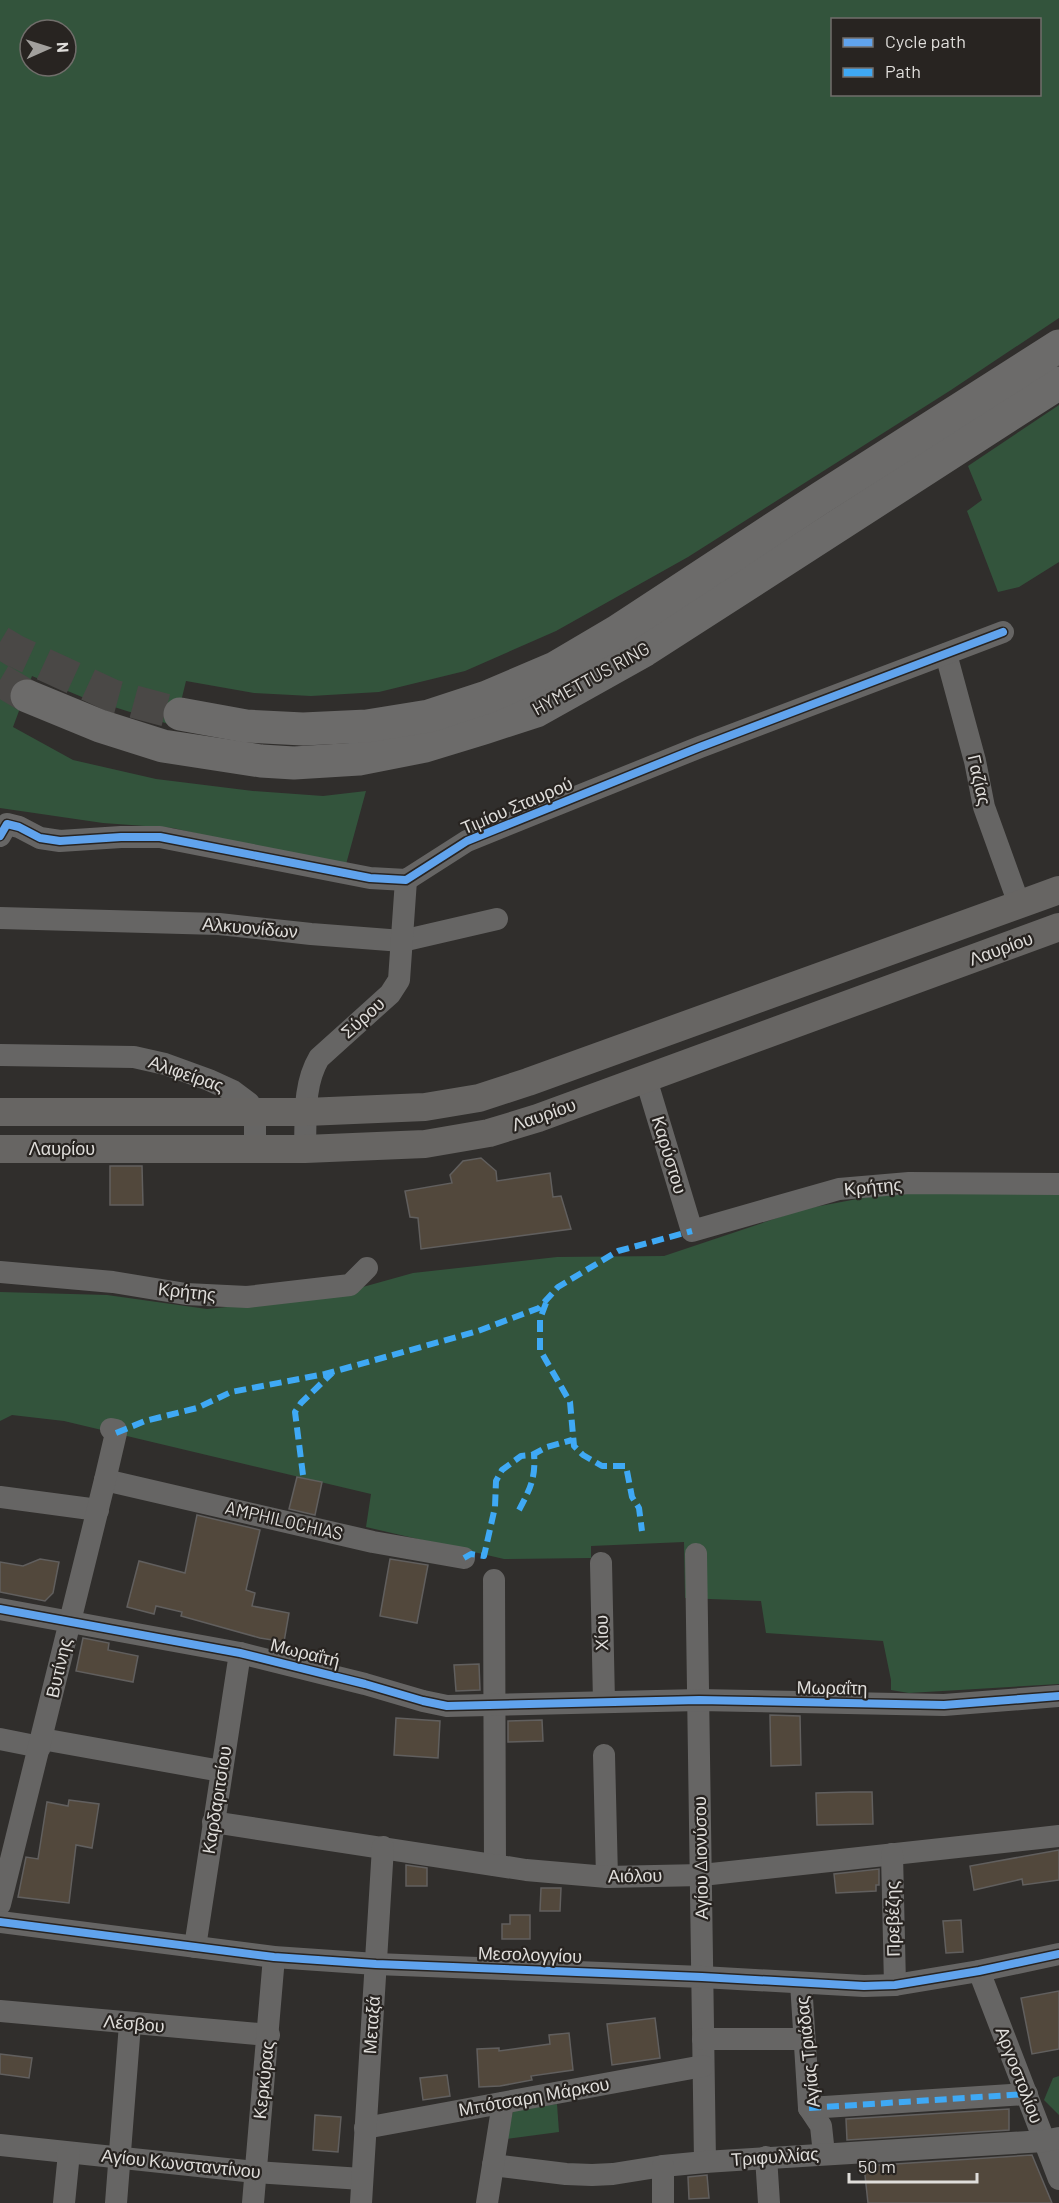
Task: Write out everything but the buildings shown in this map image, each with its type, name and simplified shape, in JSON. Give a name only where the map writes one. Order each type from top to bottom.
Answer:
[{"type":"highway","name":"HYMETTUS RING","points":[[180,714],[246,726],[303,729],[367,726],[429,716],[487,697],[555,669],[1059,346]]},
{"type":"highway","name":"HYMETTUS RING","points":[[27,696],[100,726],[163,746],[261,761],[294,763],[359,759],[425,746],[536,711],[645,650],[1059,383]]},
{"type":"main road","name":"Λαυρίου","points":[[0,1112],[306,1112],[425,1107],[479,1098],[1059,890]]},
{"type":"main road","name":"Λαυρίου","points":[[0,1149],[305,1149],[425,1144],[489,1133],[1059,927]]},
{"type":"street","name":"Τιμίου Σταυρού","points":[[406,880],[466,841],[700,747],[1004,632]]},
{"type":"street","name":"Γαζίας","points":[[946,654],[975,761],[984,807],[1018,904]]},
{"type":"street","points":[[0,836],[6,824],[19,827],[40,838],[60,841],[160,837],[370,878],[406,880]]},
{"type":"street","name":"Σύρου","points":[[305,1149],[308,1085],[314,1066],[319,1058],[390,994],[399,980],[406,880]]},
{"type":"street","name":"Αλκυονίδων","points":[[0,918],[219,924],[402,941],[497,919]]},
{"type":"street","name":"Αλιφείρας","points":[[0,1055],[134,1057],[165,1064],[217,1083],[244,1098],[255,1112]]},
{"type":"street","name":"Καρύστου","points":[[646,1078],[692,1231]]},
{"type":"street","points":[[255,1112],[255,1149]]},
{"type":"street","name":"Κρήτης","points":[[692,1231],[839,1189],[909,1184],[1059,1184]]},
{"type":"street","name":"Κρήτης","points":[[0,1272],[113,1282],[186,1294],[247,1297],[350,1285],[367,1268]]},
{"type":"street","name":"Βυτίνης","points":[[0,1904],[7,1847],[41,1743],[98,1510],[114,1431]]},
{"type":"street","name":"AMPHILOCHIAS","points":[[105,1480],[373,1542],[464,1558]]},
{"type":"street","points":[[0,1497],[98,1510]]},
{"type":"street","name":"Αγίου Διονύσου","points":[[696,1554],[705,2162]]},
{"type":"street","name":"Χίου","points":[[601,1563],[604,1702]]},
{"type":"street","points":[[494,1580],[495,1865]]},
{"type":"street","name":"Μωραΐτή","points":[[0,1609],[240,1653],[366,1684],[437,1705],[604,1702]]},
{"type":"street","name":"Καρδαριτσίου","points":[[195,1947],[240,1653]]},
{"type":"street","name":"Μωραΐτη","points":[[604,1702],[699,1700],[944,1706],[1059,1696]]},
{"type":"street","points":[[0,1739],[41,1743],[221,1771]]},
{"type":"street","points":[[604,1755],[607,1876]]},
{"type":"street","name":"Αιόλου","points":[[213,1822],[340,1843],[383,1847],[546,1872],[607,1876],[702,1875],[1059,1836]]},
{"type":"street","name":"Μεταξά","points":[[361,2203],[383,1847]]},
{"type":"street","name":"Πρεβέζης","points":[[892,1854],[895,1985]]},
{"type":"street","name":"Μεσολογγίου","points":[[0,1922],[274,1957],[376,1964],[864,1986],[895,1985],[979,1971],[1059,1954]]},
{"type":"street","name":"Κερκύρας","points":[[254,2203],[274,1957]]},
{"type":"street","name":"Αργοστολίου","points":[[979,1971],[1027,2094],[1052,2140],[1059,2179]]},
{"type":"street","name":"Αγίας Τριάδας","points":[[801,1983],[809,2108],[821,2126],[824,2154]]},
{"type":"street","name":"Λέσβου","points":[[0,2011],[269,2035]]},
{"type":"street","points":[[116,2203],[130,2024]]},
{"type":"street","points":[[703,2039],[804,2039]]},
{"type":"street","name":"Μπότσαρη Μάρκου","points":[[365,2128],[704,2066]]},
{"type":"street","points":[[809,2108],[1027,2094]]},
{"type":"street","points":[[487,2203],[503,2103]]},
{"type":"street","name":"Τριφυλλίας","points":[[493,2165],[592,2175],[766,2157],[1052,2140]]},
{"type":"street","name":"Αγίου Κωνσταντίνου","points":[[0,2145],[255,2172],[362,2180]]},
{"type":"street","points":[[64,2203],[69,2153]]},
{"type":"street","points":[[766,2157],[769,2203]]},
{"type":"street","points":[[663,2166],[663,2203]]},
{"type":"green space","points":[[0,0],[1059,0],[1059,318],[951,390],[688,557],[556,631],[465,671],[379,692],[311,696],[254,693],[186,681],[175,726],[82,697],[32,676],[13,727],[73,760],[156,779],[253,791],[323,796],[366,791],[345,868],[173,828],[103,823],[0,808]]},
{"type":"green space","points":[[1059,405],[1059,562],[1019,587],[998,592],[967,511],[982,500],[968,466]]},
{"type":"green space","points":[[905,1190],[1059,1191],[1059,1684],[909,1693],[891,1690],[883,1641],[766,1633],[761,1601],[685,1598],[684,1542],[591,1546],[591,1558],[504,1559],[366,1527],[371,1494],[64,1421],[12,1415],[0,1421],[0,1292],[107,1295],[207,1309],[327,1297],[413,1273],[557,1257],[664,1256],[804,1209]]},
{"type":"green space","points":[[1059,2076],[1059,2115],[1044,2100],[1053,2078]]},
{"type":"green space","points":[[557,2104],[559,2132],[507,2139],[513,2111]]},
{"type":"tunnel","points":[[0,642],[113,696],[180,714]]},
{"type":"tunnel","points":[[0,680],[27,696]]},
{"type":"marked path","points":[[116,1433],[145,1421],[197,1408],[231,1392],[325,1374],[478,1331],[539,1308],[558,1287],[618,1251],[692,1231]]},
{"type":"marked path","points":[[546,1303],[540,1319],[540,1350],[570,1402],[574,1446],[583,1455],[602,1466],[626,1466],[632,1497],[639,1508],[642,1531]]},
{"type":"marked path","points":[[303,1475],[295,1412],[301,1403],[332,1373]]},
{"type":"marked path","points":[[464,1558],[471,1554],[484,1556],[495,1507],[496,1481],[502,1470],[521,1456],[532,1455],[547,1447],[572,1440]]},
{"type":"marked path","points":[[519,1510],[531,1483],[534,1453]]},
{"type":"marked path","points":[[809,2108],[1027,2094]]},
{"type":"cycle path","points":[[0,836],[7,824],[19,827],[40,838],[60,841],[160,837],[370,878],[406,880],[467,841],[700,747],[1003,632]]},
{"type":"cycle path","points":[[0,1609],[240,1653],[447,1706],[699,1700],[944,1705],[1059,1696]]},
{"type":"cycle path","points":[[0,1922],[274,1957],[376,1964],[864,1986],[895,1985],[979,1971],[1059,1954]]}]
